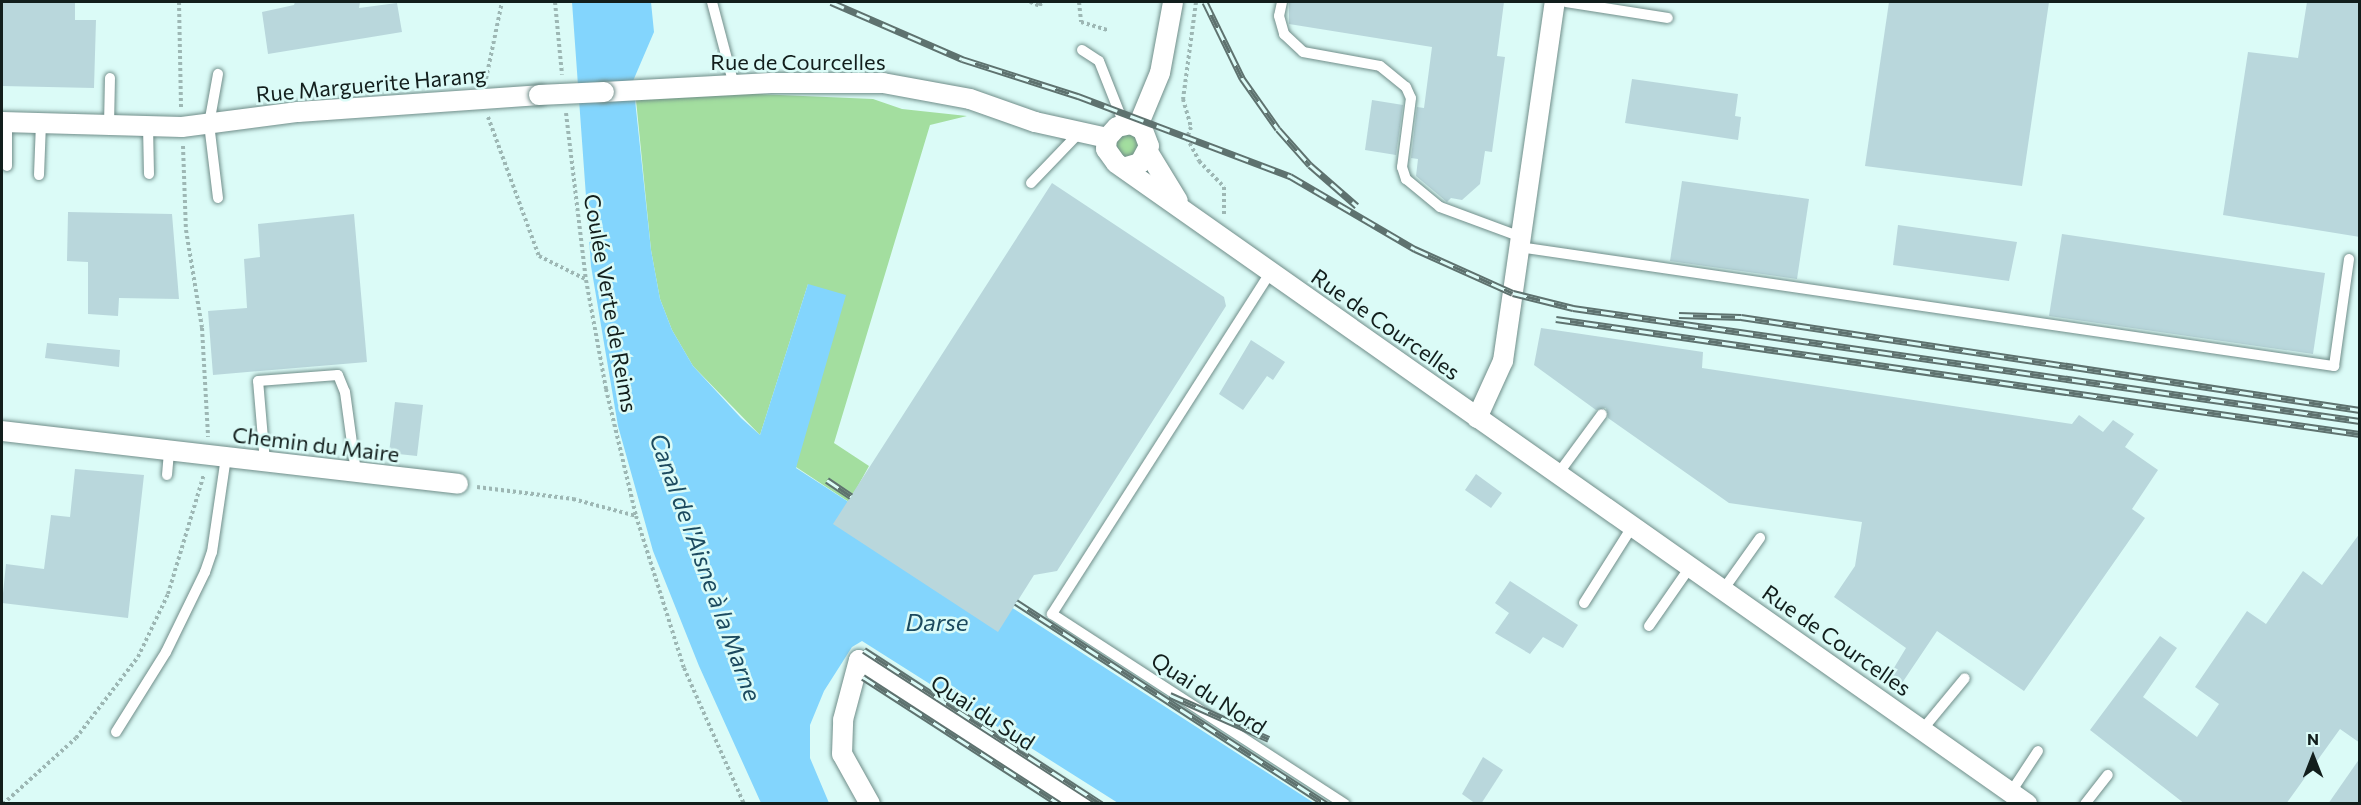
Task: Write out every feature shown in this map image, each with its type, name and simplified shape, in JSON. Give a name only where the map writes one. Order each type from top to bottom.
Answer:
[{"type":"street","points":[[1107,138],[1131,125],[1160,73],[1173,2]]},
{"type":"street","points":[[1477,418],[1503,361],[1555,2]]},
{"type":"street","name":"Rue de Courcelles","points":[[538,96],[654,87],[884,83],[970,99],[1035,122],[1107,138],[1111,159],[1126,167],[1270,273],[2019,798]]},
{"type":"street","name":"Rue Marguerite Harang","points":[[4,122],[182,127],[298,112],[538,96]]},
{"type":"street","name":"Rue de Courcelles","points":[[1131,125],[1149,140],[1148,152],[1186,213]]},
{"type":"street","points":[[1126,167],[1140,163],[1148,152]]},
{"type":"street","name":"Chemin du Maire","points":[[2,431],[458,484]]},
{"type":"street","name":"Quai du Sud","points":[[870,804],[842,754],[843,720],[859,660],[1081,804]]},
{"type":"lane","points":[[712,2],[734,85]]},
{"type":"lane","points":[[1282,2],[1279,16],[1284,34],[1303,52],[1380,66],[1406,87],[1411,98],[1402,167],[1406,179],[1440,207],[1520,242],[2334,366],[2349,259]]},
{"type":"lane","points":[[1566,2],[1668,18]]},
{"type":"lane","points":[[1082,50],[1100,62],[1131,125]]},
{"type":"lane","points":[[218,74],[209,124],[218,198]]},
{"type":"lane","points":[[109,125],[110,78]]},
{"type":"lane","name":"Rue Marguerite Harang","points":[[4,122],[7,166]]},
{"type":"lane","points":[[39,175],[41,124]]},
{"type":"lane","points":[[148,126],[149,174]]},
{"type":"lane","points":[[1031,183],[1080,132]]},
{"type":"lane","name":"Quai du Nord","points":[[1270,273],[1052,614],[1345,804]]},
{"type":"lane","points":[[265,462],[258,381],[338,375],[345,392],[356,472]]},
{"type":"lane","points":[[1558,474],[1602,414]]},
{"type":"lane","points":[[167,475],[169,451]]},
{"type":"lane","points":[[116,732],[166,652],[205,572],[212,552],[217,456]]},
{"type":"lane","points":[[1584,603],[1632,527]]},
{"type":"lane","name":"Rue de Courcelles","points":[[1724,590],[1760,538]]},
{"type":"lane","points":[[1649,626],[1690,567]]},
{"type":"lane","points":[[1922,730],[1965,678]]},
{"type":"lane","name":"Rue de Courcelles","points":[[2019,798],[2038,751]]},
{"type":"lane","points":[[2085,804],[2108,775]]},
{"type":"path","points":[[3,804],[76,738],[138,657],[168,594],[217,456],[202,328],[186,230],[179,2]]},
{"type":"path","points":[[502,2],[481,98],[539,256],[586,280]]},
{"type":"path","points":[[555,2],[563,81]]},
{"type":"path","points":[[1030,2],[1040,6],[1041,2]]},
{"type":"path","points":[[1079,2],[1081,22],[1108,30]]},
{"type":"path","points":[[1196,2],[1183,99],[1191,127],[1187,138],[1199,161],[1224,186],[1227,242]]},
{"type":"path","name":"Coulée Verte de Reims","points":[[565,104],[586,280],[606,389],[636,516],[684,668],[744,804]]},
{"type":"path","points":[[458,484],[573,499],[636,516]]},
{"type":"green space","points":[[736,93],[873,99],[902,109],[967,116],[930,125],[834,443],[869,466],[849,502],[796,467],[808,284],[760,435],[693,366],[672,330],[660,299],[651,250],[636,100]]},
{"type":"green space","points":[[1131,128],[1145,149],[1124,162],[1112,139]]},
{"type":"water","points":[[572,2],[651,2],[654,32],[633,81],[651,250],[660,299],[672,330],[693,366],[741,418],[760,435],[808,284],[846,295],[796,468],[1314,803],[1118,803],[862,641],[852,647],[824,691],[810,725],[810,758],[829,803],[761,803],[699,666],[653,551],[618,426],[591,266]]},
{"type":"building","points":[[2,2],[75,2],[75,20],[96,20],[94,88],[2,86]]},
{"type":"building","points":[[295,2],[360,2],[359,8],[397,3],[402,32],[268,54],[262,12],[294,5]]},
{"type":"building","points":[[1289,2],[1504,2],[1497,56],[1505,57],[1492,152],[1485,151],[1480,184],[1462,200],[1451,198],[1447,202],[1416,176],[1418,159],[1411,158],[1417,107],[1424,108],[1432,47],[1289,24]]},
{"type":"building","points":[[1889,2],[2049,2],[2022,186],[1865,166]]},
{"type":"building","points":[[2307,2],[2360,2],[2360,237],[2223,215],[2248,52],[2298,58]]},
{"type":"building","points":[[1632,79],[1738,94],[1735,116],[1741,117],[1738,140],[1625,123]]},
{"type":"building","points":[[1372,100],[1403,105],[1396,155],[1365,150]]},
{"type":"building","points":[[1682,181],[1809,199],[1797,279],[1670,261]]},
{"type":"building","points":[[1052,183],[1224,297],[1226,306],[1057,571],[1034,575],[998,632],[833,524]]},
{"type":"building","points":[[68,212],[172,214],[179,299],[119,298],[118,316],[88,314],[88,262],[67,261]]},
{"type":"building","points":[[354,214],[367,362],[213,375],[208,311],[247,308],[244,259],[260,257],[258,224]]},
{"type":"building","points":[[1898,225],[2017,242],[2009,281],[1893,265]]},
{"type":"building","points":[[2062,234],[2325,273],[2313,354],[2049,316]]},
{"type":"building","points":[[1541,328],[1703,352],[1702,368],[2072,424],[2079,415],[2103,432],[2113,420],[2134,434],[2125,447],[2158,470],[2132,509],[2145,518],[2024,691],[1937,631],[1898,689],[1886,681],[1906,648],[1834,597],[1855,566],[1862,522],[1729,503],[1608,418],[1606,408],[1596,410],[1534,365]]},
{"type":"building","points":[[1251,340],[1285,362],[1273,380],[1267,376],[1243,410],[1219,394]]},
{"type":"building","points":[[47,343],[120,350],[119,367],[45,358]]},
{"type":"building","points":[[395,402],[423,405],[417,456],[389,453]]},
{"type":"building","points":[[75,469],[144,475],[128,618],[2,603],[6,564],[44,569],[51,515],[70,517]]},
{"type":"building","points":[[1476,474],[1502,493],[1491,508],[1465,490]]},
{"type":"building","points":[[2360,533],[2360,743],[2340,729],[2286,804],[2185,804],[2090,730],[2160,636],[2177,648],[2143,697],[2197,737],[2219,704],[2195,687],[2247,611],[2266,624],[2303,571],[2322,585]]},
{"type":"building","points":[[1510,581],[1578,625],[1563,648],[1543,637],[1530,654],[1495,633],[1509,613],[1495,603]]},
{"type":"building","points":[[1483,757],[1503,770],[1481,804],[1476,804],[1462,794]]},
{"type":"building","points":[[2360,758],[2360,804],[2328,804]]},
{"type":"railway","points":[[831,2],[962,59],[1078,96],[1290,176],[1415,249],[1513,293],[1573,308],[2360,421]]},
{"type":"railway","points":[[1205,2],[1242,78],[1278,129],[1310,165],[1357,206]]},
{"type":"railway","points":[[1679,315],[1741,317],[2360,410]]},
{"type":"railway","points":[[1556,319],[2360,434]]},
{"type":"railway","points":[[827,480],[851,496]]},
{"type":"railway","points":[[1016,602],[1326,804]]},
{"type":"railway","points":[[864,650],[1101,804]]},
{"type":"railway","points":[[863,677],[1059,804]]},
{"type":"railway","points":[[1170,695],[1269,739]]},
{"type":"water label","name":"Canal de l'Aisne à la Marne","points":[[706,567]]},
{"type":"water label","name":"Darse","points":[[937,622]]}]
